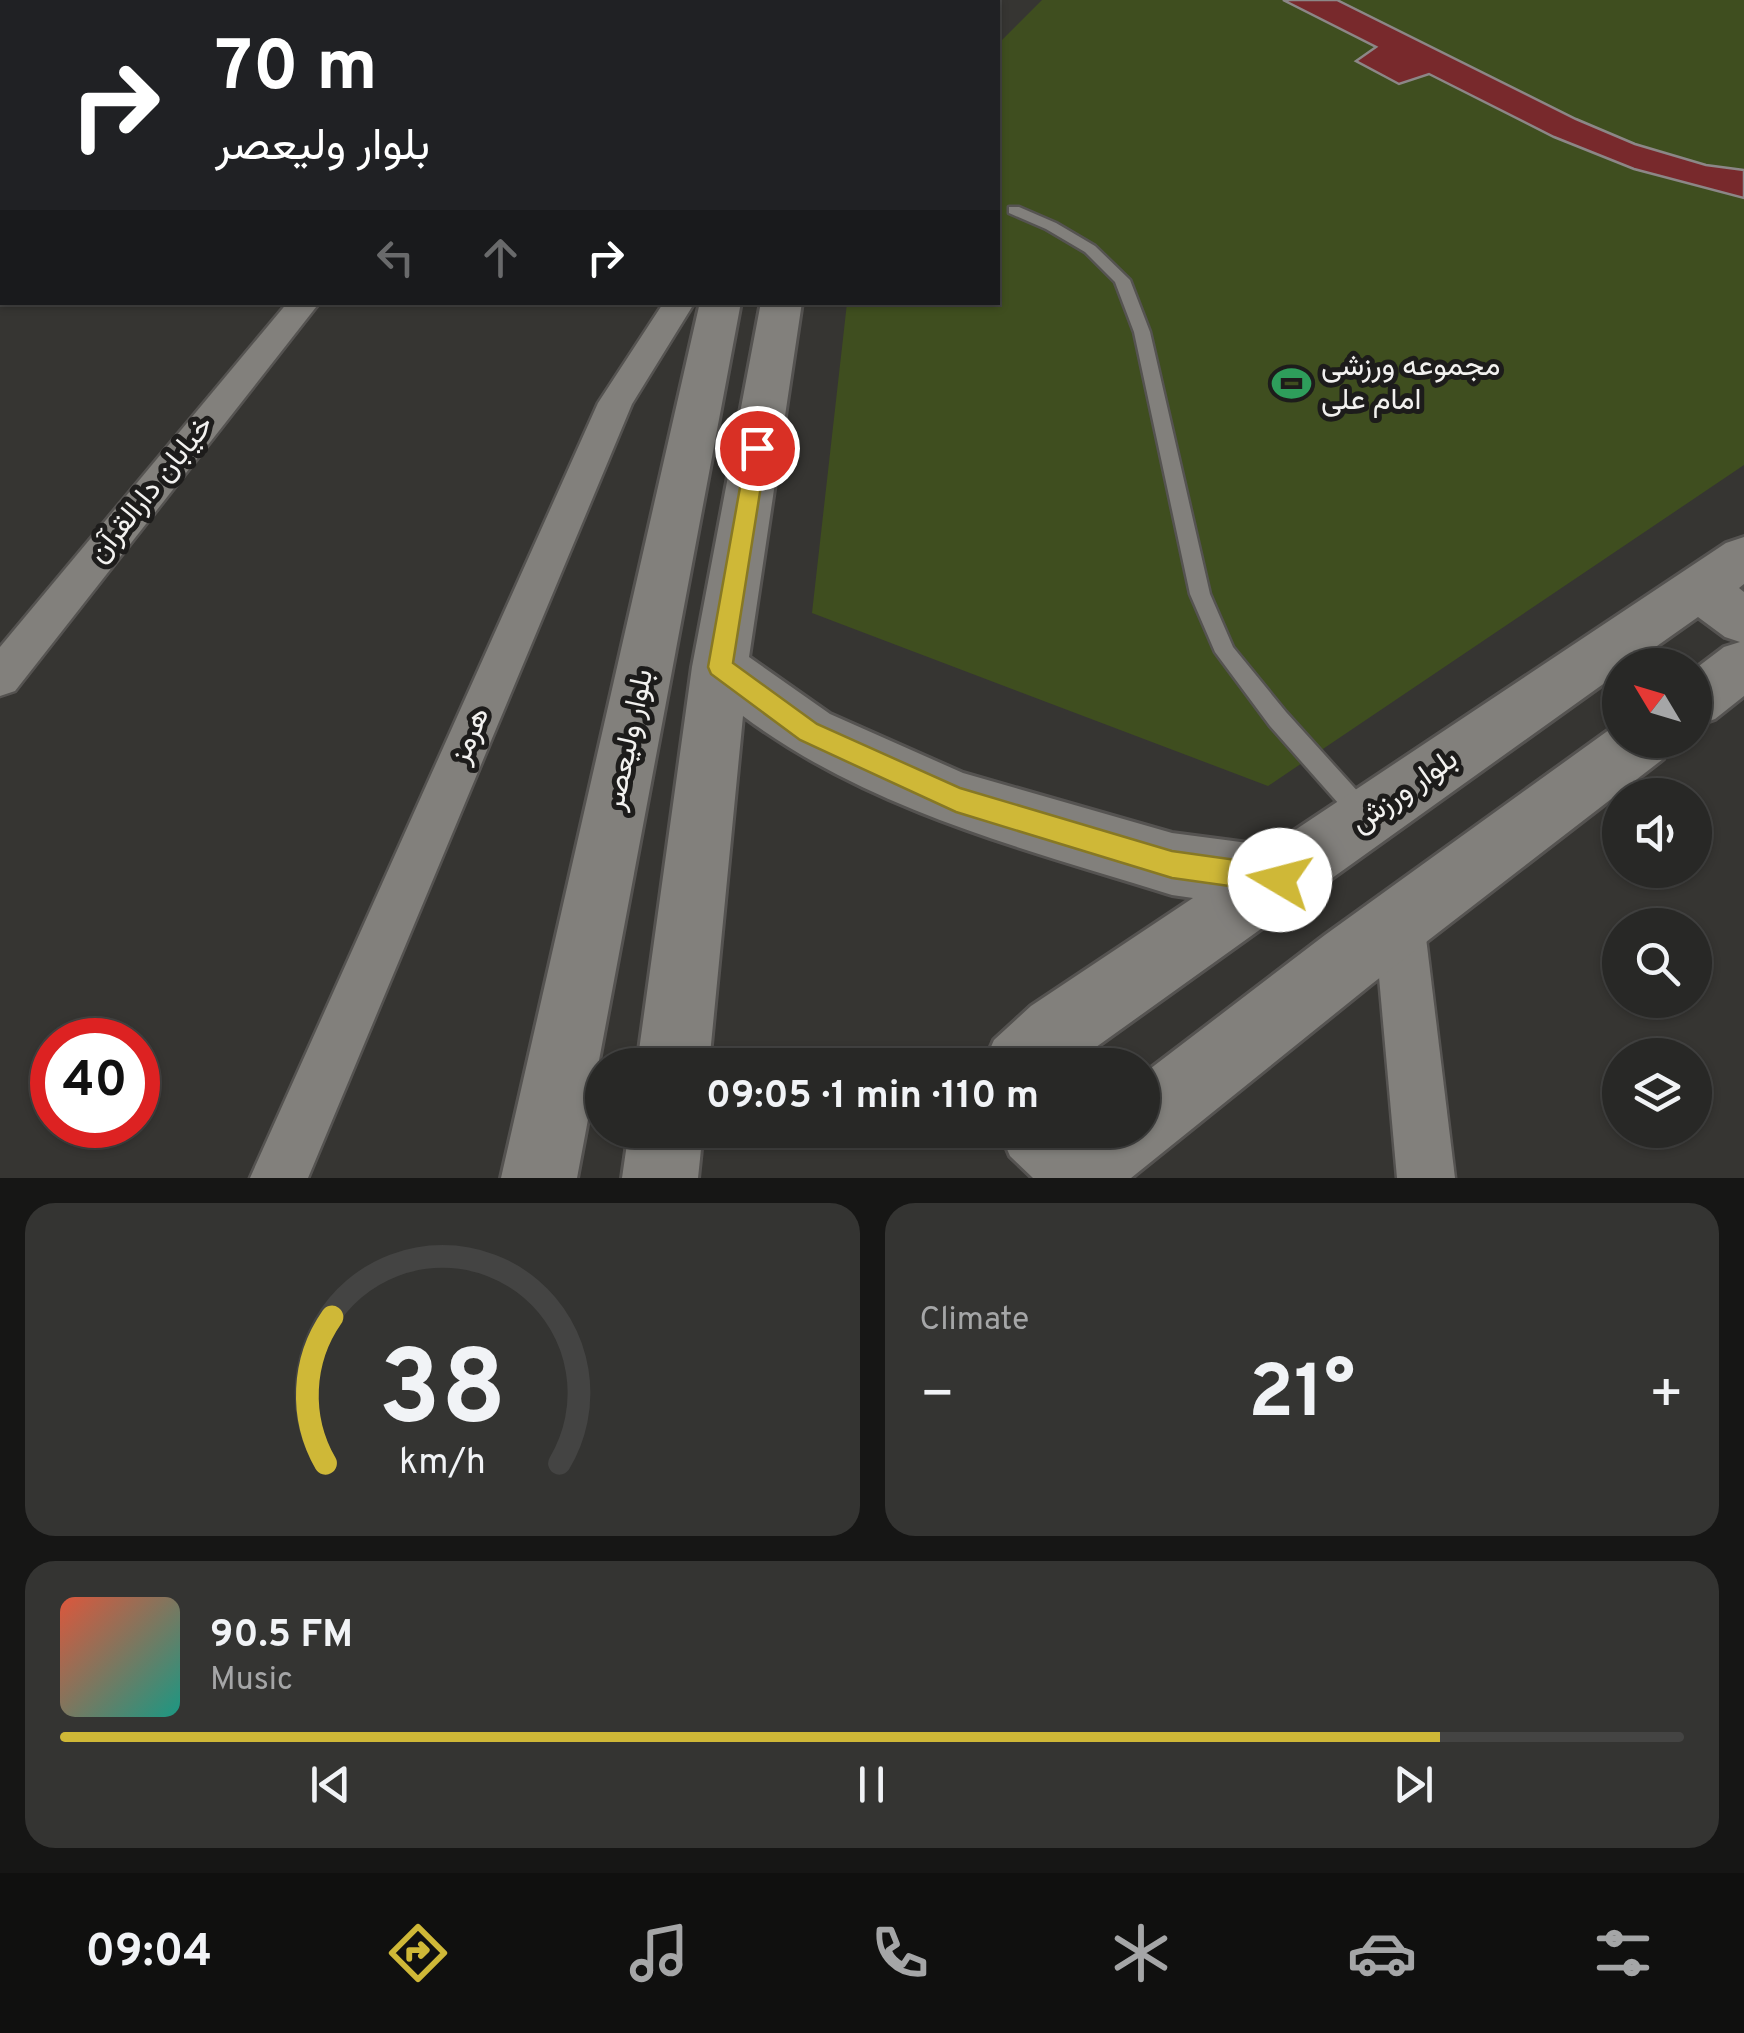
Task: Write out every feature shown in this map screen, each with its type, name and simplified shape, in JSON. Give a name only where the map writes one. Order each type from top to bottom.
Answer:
[{"type":"street","name":"خیابان دارالقرآن","points":[[0,678],[303,305]]},
{"type":"street","name":"هرمز","points":[[279,1178],[615,402],[678,305]]},
{"type":"street","name":"بلوار ولیعصر","points":[[540,1178],[720,305]]},
{"type":"street","points":[[676,1048],[720,667],[781,305]]},
{"type":"street","name":"بلوار ورزش","points":[[1038,1048],[1056,1031],[1367,818],[1729,589]]},
{"type":"street","points":[[1712,688],[1744,664]]},
{"type":"street","points":[[720,667],[808,732],[956,799],[1172,864],[1280,880]]},
{"type":"street","points":[[1160,1096],[1618,758]]},
{"type":"street","points":[[1399,921],[1426,1178]]},
{"type":"street","points":[[660,1178],[664,1148]]},
{"type":"lane","points":[[1014,210],[1052,226],[1090,250],[1122,280],[1142,332],[1200,594],[1225,652],[1367,818]]},
{"type":"green space","name":"مجموعه ورزشی امام علی","points":[[1042,0],[1744,0],[1744,465],[1268,786],[812,613],[847,305],[1000,305],[1000,42]]},
{"type":"building","points":[[1283,0],[1337,0],[1576,119],[1635,144],[1706,165],[1744,170],[1744,198],[1634,169],[1554,137],[1429,74],[1399,84],[1356,61],[1376,47]]},
{"type":"place","name":"مجموعه ورزشی امام علی","points":[[1291,384]]},
{"type":"route","points":[[757,448],[720,667],[808,732],[956,799],[1172,864],[1280,880]]}]
